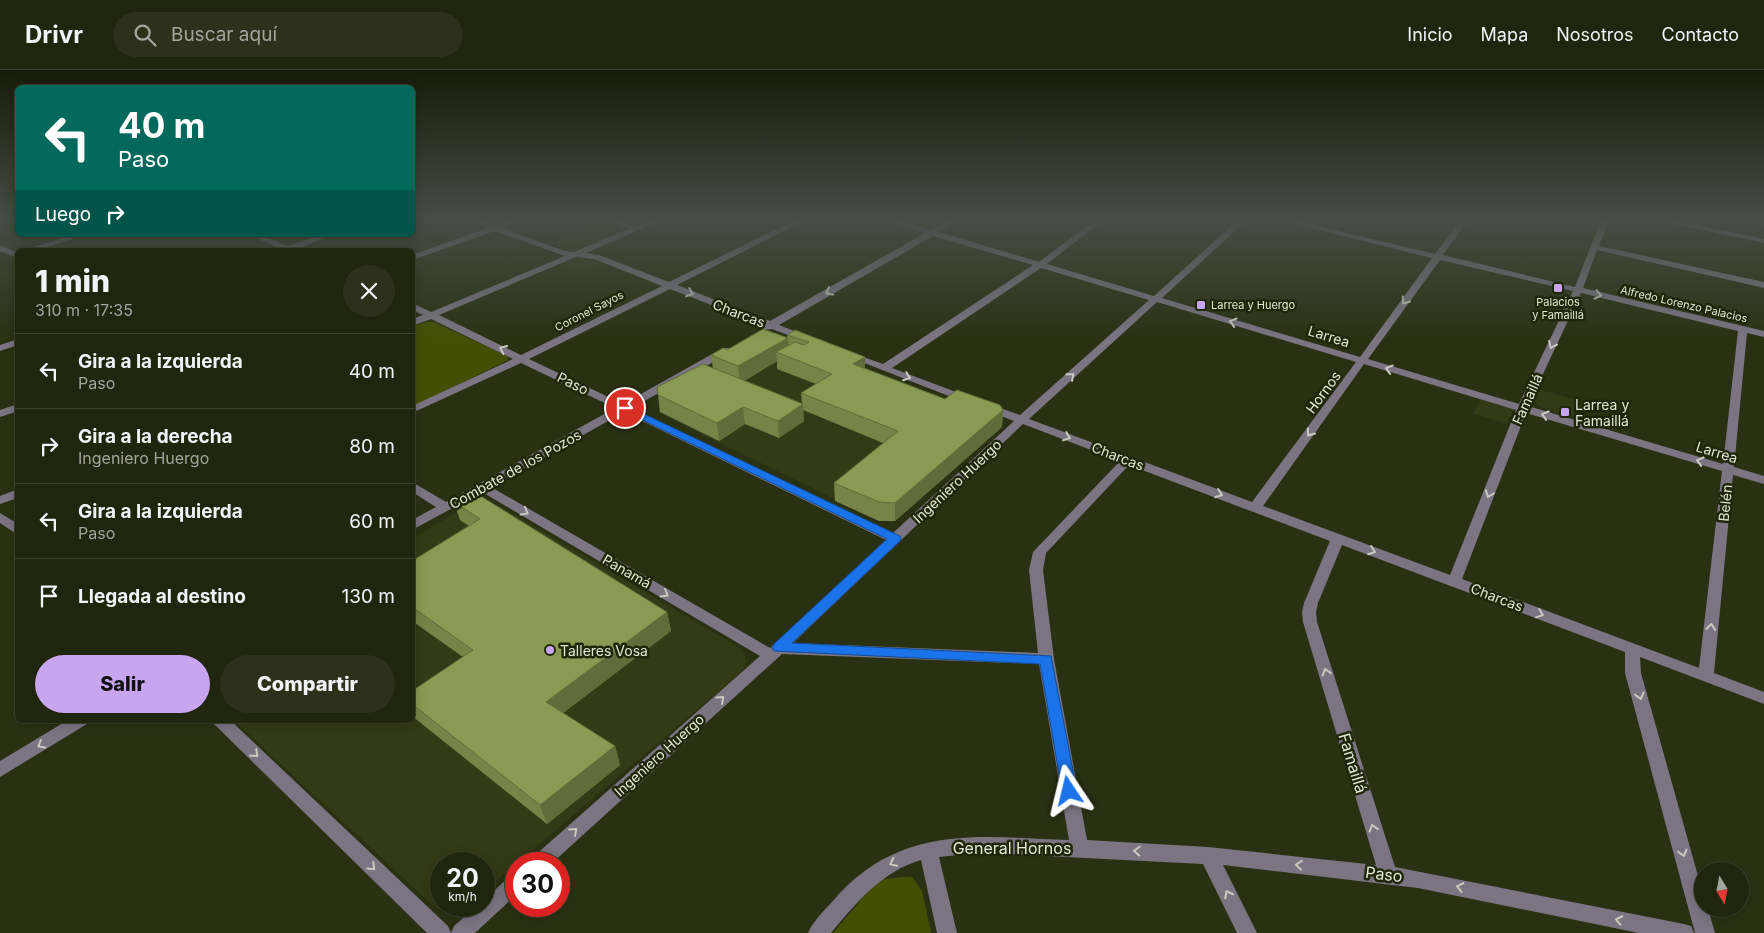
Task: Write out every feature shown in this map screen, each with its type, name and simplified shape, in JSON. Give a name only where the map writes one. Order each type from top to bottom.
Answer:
[{"type":"street","points":[[415,322],[565,259]]},
{"type":"street","name":"Charcas","points":[[602,259],[814,342]]},
{"type":"street","name":"Coronel Sayos","points":[[415,409],[523,358],[721,259]]},
{"type":"street","points":[[753,335],[888,259]]},
{"type":"street","name":"Larrea","points":[[1023,259],[1764,480]]},
{"type":"street","points":[[884,368],[1046,259]]},
{"type":"street","name":"Ingeniero Huergo","points":[[551,852],[775,651],[1021,420],[1200,259]]},
{"type":"street","name":"Hornos","points":[[1255,507],[1363,361],[1434,259]]},
{"type":"street","name":"Alfredo Lorenzo Palacios","points":[[1446,259],[1764,334]]},
{"type":"street","name":"Famaillá","points":[[1454,581],[1522,408],[1578,290],[1589,259]]},
{"type":"street","points":[[1649,259],[1764,285]]},
{"type":"street","name":"Paso","points":[[415,307],[895,538]]},
{"type":"street","name":"Belén","points":[[1706,676],[1743,329]]},
{"type":"street","points":[[0,348],[15,343]]},
{"type":"street","name":"Combate de los Pozos","points":[[415,524],[483,488],[736,344]]},
{"type":"street","name":"Charcas","points":[[840,352],[1764,698]]},
{"type":"street","points":[[0,414],[15,409]]},
{"type":"street","name":"General Hornos","points":[[818,933],[859,887],[892,863],[928,850],[966,846],[1079,848],[1046,659],[1036,570],[1040,552],[1127,460]]},
{"type":"street","points":[[415,488],[445,507]]},
{"type":"street","name":"Panamá","points":[[483,488],[775,651]]},
{"type":"street","points":[[0,500],[15,494]]},
{"type":"street","points":[[0,517],[15,529]]},
{"type":"street","name":"Famaillá","points":[[1338,538],[1311,603],[1309,612],[1310,622],[1388,874]]},
{"type":"street","points":[[1632,648],[1633,673],[1705,933]]},
{"type":"street","points":[[775,651],[1046,659]]},
{"type":"street","points":[[0,770],[76,723]]},
{"type":"street","points":[[223,723],[441,933]]},
{"type":"street","name":"Paso","points":[[1079,848],[1208,855],[1418,878],[1684,933]]},
{"type":"street","points":[[928,850],[947,933]]},
{"type":"street","points":[[1208,855],[1247,933]]},
{"type":"street","points":[[461,933],[505,893]]},
{"type":"shaded area","points":[[574,259],[588,259],[601,263],[578,273],[559,265]]},
{"type":"shaded area","points":[[767,339],[998,422],[1002,427],[895,521],[879,521],[659,413],[659,403]]},
{"type":"shaded area","points":[[1538,389],[1587,403],[1582,420],[1541,407],[1534,401]]},
{"type":"shaded area","points":[[1481,399],[1512,409],[1513,411],[1506,424],[1473,413]]},
{"type":"shaded area","points":[[490,503],[500,506],[735,645],[743,651],[746,661],[744,670],[530,852],[505,852],[505,873],[495,882],[495,852],[430,852],[430,903],[236,723],[415,723],[415,537],[467,506]]},
{"type":"green space","points":[[434,322],[507,356],[508,360],[415,406],[415,325]]},
{"type":"green space","points":[[912,877],[922,891],[931,933],[833,933],[878,880]]},
{"type":"building","points":[[763,329],[788,338],[738,366],[711,355],[723,348],[727,350]]},
{"type":"building","points":[[795,330],[865,357],[853,364],[945,399],[957,390],[1000,405],[1003,410],[895,503],[879,502],[834,483],[898,431],[801,393],[832,374],[776,352],[795,342],[804,345],[809,342],[787,335]]},
{"type":"building","points":[[703,364],[803,404],[778,421],[743,407],[717,423],[658,395],[657,387]]},
{"type":"building","name":"Talleres Vosa","points":[[466,495],[479,495],[667,612],[546,702],[615,746],[540,805],[415,706],[415,689],[473,650],[415,609],[415,559],[480,519],[454,502]]},
{"type":"place","name":"Palacios y Famaillá","points":[[1558,288]]},
{"type":"place","name":"Larrea y Huergo","points":[[1201,305]]},
{"type":"place","name":"Larrea y Famaillá","points":[[1565,412]]},
{"type":"place","name":"Talleres Vosa","points":[[550,650]]},
{"type":"route","points":[[625,408],[895,538],[779,648],[1046,659],[1069,791]]}]
